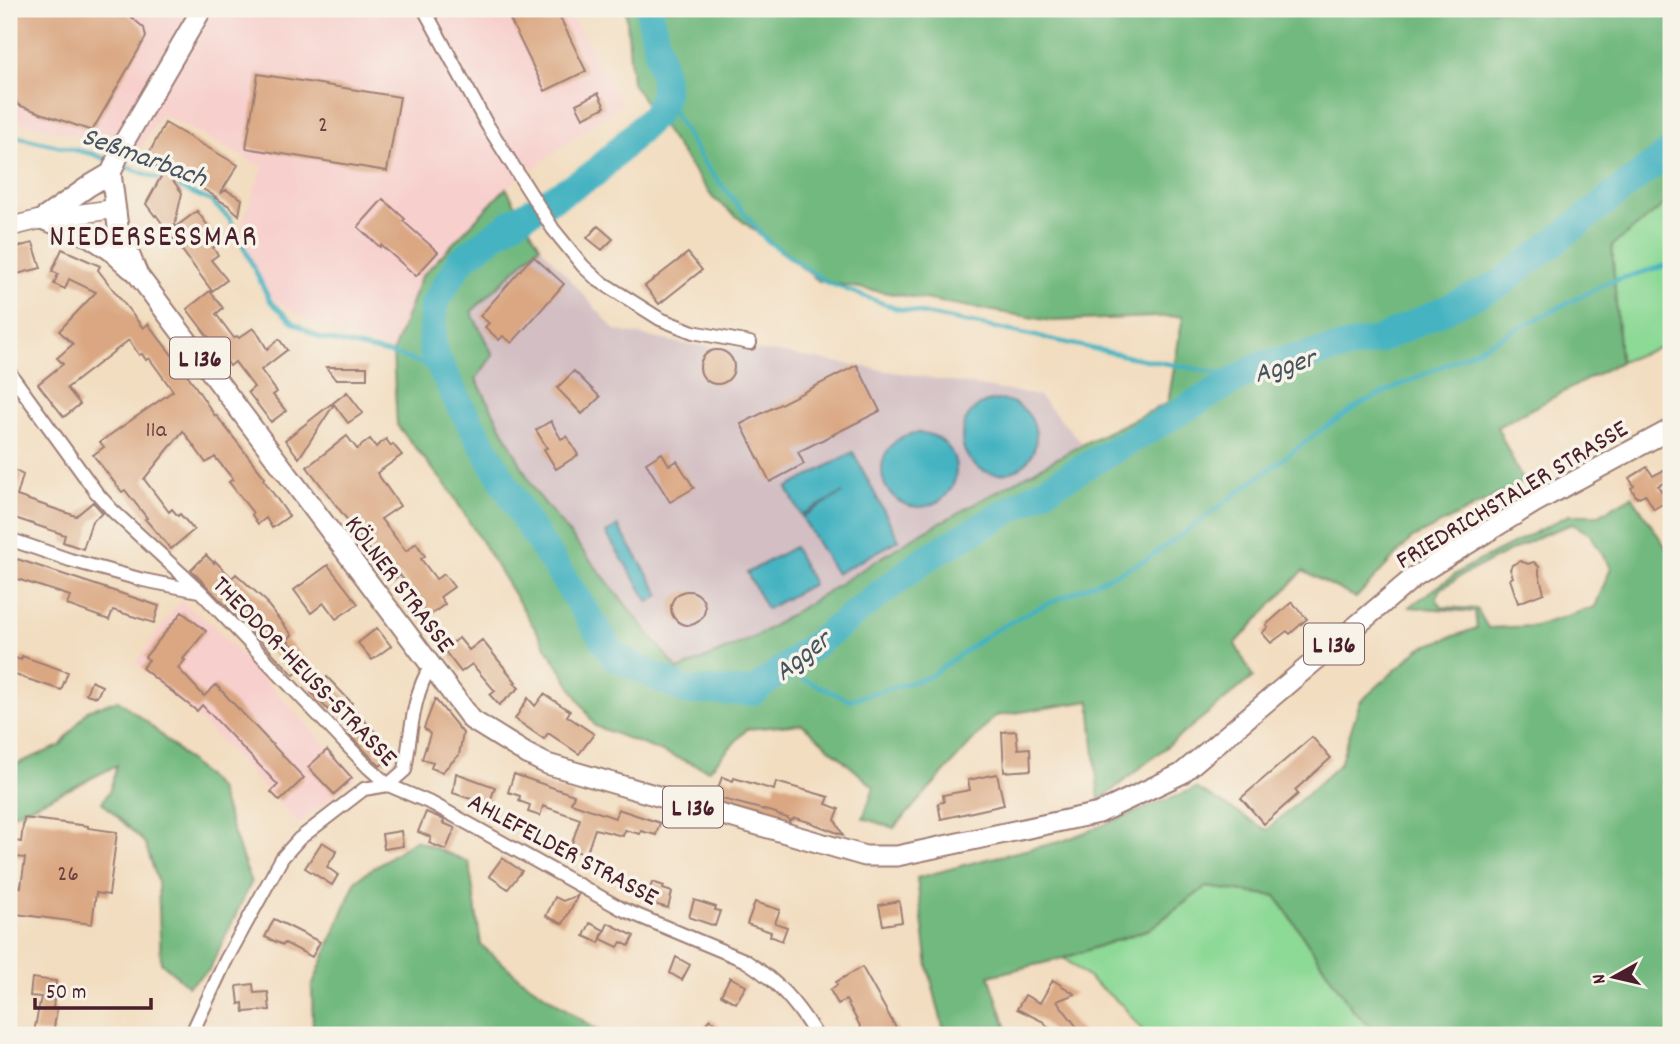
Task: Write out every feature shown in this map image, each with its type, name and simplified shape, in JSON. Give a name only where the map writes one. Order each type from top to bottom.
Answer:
[{"type":"main road","points":[[42,219],[114,165],[202,9]]},
{"type":"main road","name":"KÖLNER STRASSE","points":[[114,165],[114,209],[124,244],[138,275],[472,720],[547,764],[865,856],[897,856],[991,836]]},
{"type":"main road","points":[[9,228],[42,219],[114,209]]},
{"type":"main road","points":[[42,219],[90,237],[110,250],[138,275]]},
{"type":"main road","name":"FRIEDRICHSTALER STRASSE","points":[[991,836],[1099,813],[1181,774],[1414,577],[1534,503],[1671,429]]},
{"type":"street","points":[[424,9],[480,113],[553,229],[583,267],[598,280],[660,319],[693,332],[750,343]]},
{"type":"street","name":"THEODOR-HEUSS-STRASSE","points":[[9,372],[96,492],[113,511],[200,591],[388,785]]},
{"type":"street","points":[[9,539],[70,560],[143,580],[200,591]]},
{"type":"street","points":[[388,785],[405,770],[415,707],[422,679],[431,666]]},
{"type":"street","name":"THEODOR-HEUSS-STRASSE","points":[[191,1035],[226,960],[282,858],[299,839],[364,789],[388,785]]},
{"type":"street","name":"AHLEFELDER STRASSE","points":[[388,785],[433,804],[622,909],[753,965],[775,982],[799,1008],[816,1035]]},
{"type":"shaded area","points":[[9,9],[568,9],[622,103],[506,188],[421,277],[393,352],[325,329],[271,299],[247,261],[241,240],[243,220],[263,167],[161,113],[139,152],[9,119]]},
{"type":"shaded area","points":[[540,246],[615,330],[684,344],[775,352],[1039,396],[1083,444],[914,537],[755,637],[678,670],[535,491],[476,379],[471,312]]},
{"type":"shaded area","points":[[180,601],[213,625],[356,777],[298,824],[205,725],[136,663]]},
{"type":"green space","points":[[626,9],[1671,9],[1671,199],[1612,246],[1620,362],[1497,427],[1523,482],[1411,539],[1356,598],[1303,571],[1235,644],[1253,677],[1099,801],[1090,701],[995,716],[894,828],[863,818],[874,787],[802,724],[747,729],[709,770],[595,726],[449,489],[397,425],[393,352],[421,277],[506,188],[540,246],[471,312],[493,355],[476,379],[535,491],[678,670],[755,637],[914,537],[1083,444],[1168,403],[1183,316],[1052,321],[819,281],[713,198],[632,83]]},
{"type":"green space","points":[[1671,199],[1671,343],[1620,362],[1612,245]]},
{"type":"green space","points":[[1632,496],[1671,555],[1671,1035],[1378,1035],[1353,1010],[1276,896],[1206,887],[1149,929],[1064,958],[989,976],[1009,1035],[945,1035],[928,967],[917,878],[1063,841],[1196,788],[1267,830],[1340,764],[1360,702],[1420,648],[1477,628],[1475,612],[1409,607],[1463,569],[1569,515],[1599,515]],"holes":[[[1572,524],[1590,534],[1611,568],[1595,607],[1535,626],[1488,628],[1477,609],[1442,607],[1436,598],[1441,589],[1462,575],[1545,534]]]},
{"type":"green space","points":[[118,700],[148,723],[218,788],[251,883],[209,970],[188,986],[161,962],[158,882],[145,843],[102,802],[110,790],[117,765],[9,816],[9,767],[60,746],[88,710]]},
{"type":"green space","points":[[415,840],[469,862],[481,945],[520,978],[604,1035],[313,1035],[312,986],[356,880]]},
{"type":"green space","points":[[1206,887],[1276,896],[1353,1010],[1378,1035],[1146,1035],[1123,1006],[1064,958],[1149,929]]},
{"type":"water","points":[[999,400],[1013,403],[1025,411],[1033,423],[1036,437],[1033,451],[1025,463],[1013,471],[999,474],[985,471],[973,463],[965,451],[962,437],[965,423],[973,411],[985,403]]},
{"type":"water","points":[[919,433],[940,439],[950,449],[956,470],[950,491],[940,501],[919,507],[898,501],[888,491],[882,470],[888,449],[898,439]]},
{"type":"water","points":[[853,452],[899,540],[836,574],[802,517],[843,493],[801,515],[787,488]]},
{"type":"water","points":[[618,526],[660,595],[649,602],[606,533]]},
{"type":"water","points":[[794,547],[813,584],[767,609],[747,573]]},
{"type":"building","points":[[9,9],[122,9],[144,28],[146,37],[92,131],[18,105],[9,86]]},
{"type":"building","points":[[505,9],[556,9],[586,71],[545,91]]},
{"type":"building","points":[[258,74],[400,97],[387,171],[246,148]]},
{"type":"building","points":[[598,93],[605,107],[583,118],[576,104]]},
{"type":"building","points":[[165,123],[238,165],[220,194],[226,190],[242,199],[239,215],[186,179],[185,182],[167,172],[182,193],[174,228],[197,211],[220,242],[213,248],[218,255],[211,260],[227,280],[212,291],[146,204],[164,171],[145,161]]},
{"type":"building","points":[[383,199],[438,252],[416,276],[358,227]]},
{"type":"building","points":[[598,226],[613,239],[602,250],[587,238]]},
{"type":"building","points":[[33,243],[41,268],[9,276],[9,249]]},
{"type":"building","points":[[62,249],[100,266],[98,270],[143,328],[148,324],[189,377],[215,416],[265,478],[263,479],[289,516],[272,528],[266,518],[258,524],[253,513],[229,482],[233,479],[215,457],[206,463],[183,431],[144,479],[169,512],[172,509],[178,516],[180,514],[194,530],[171,549],[125,490],[122,492],[93,455],[104,447],[100,442],[173,391],[149,358],[146,360],[142,354],[139,355],[129,340],[67,388],[80,404],[64,417],[38,384],[63,364],[57,358],[73,344],[59,331],[96,292],[69,279],[65,289],[54,284],[58,274],[52,271]]},
{"type":"building","points":[[688,253],[702,270],[659,304],[645,286]]},
{"type":"building","points":[[533,256],[564,284],[512,343],[503,336],[499,340],[485,327],[489,323],[480,316]]},
{"type":"building","points":[[210,291],[223,308],[216,314],[234,338],[239,338],[253,328],[267,349],[279,339],[287,350],[261,370],[277,392],[273,395],[286,411],[271,422],[248,392],[254,387],[235,362],[230,366],[187,309]]},
{"type":"building","points":[[717,350],[729,355],[734,367],[729,379],[717,384],[705,379],[700,367],[705,355]]},
{"type":"building","points":[[857,365],[880,411],[798,452],[804,464],[770,482],[741,424]]},
{"type":"building","points":[[326,367],[367,367],[367,379],[335,379]]},
{"type":"building","points":[[574,371],[600,397],[582,414],[557,388]]},
{"type":"building","points":[[347,392],[363,413],[348,423],[333,403]]},
{"type":"building","points":[[331,404],[333,406],[299,458],[285,440]]},
{"type":"building","points":[[551,421],[561,439],[567,436],[578,455],[556,469],[536,430]]},
{"type":"building","points":[[347,436],[357,449],[370,439],[376,447],[386,439],[402,455],[377,473],[400,506],[381,519],[406,551],[416,543],[425,556],[421,559],[436,579],[444,574],[454,587],[440,597],[445,604],[425,619],[410,599],[415,595],[400,575],[393,580],[307,467]]},
{"type":"building","points":[[662,453],[669,465],[677,461],[694,488],[670,502],[646,463]]},
{"type":"building","points":[[9,467],[23,475],[17,496],[76,516],[93,502],[103,513],[92,521],[83,549],[63,542],[65,535],[9,516]]},
{"type":"building","points":[[1647,467],[1653,476],[1664,470],[1669,480],[1658,486],[1661,491],[1671,486],[1671,499],[1654,509],[1645,494],[1637,498],[1629,478]]},
{"type":"building","points":[[206,555],[232,578],[236,574],[268,603],[292,635],[287,640],[308,662],[294,675],[191,570]]},
{"type":"building","points":[[17,559],[159,606],[154,623],[113,610],[109,620],[67,605],[70,596],[11,577]]},
{"type":"building","points":[[1520,561],[1528,564],[1534,562],[1539,567],[1544,593],[1518,603],[1510,579],[1513,577],[1510,569]]},
{"type":"building","points":[[328,565],[358,604],[336,619],[324,603],[311,613],[294,590]]},
{"type":"building","points":[[688,591],[700,596],[705,608],[700,620],[688,625],[676,620],[671,608],[676,596]]},
{"type":"building","points":[[1292,602],[1307,619],[1290,634],[1287,631],[1271,643],[1262,633],[1268,627],[1266,625]]},
{"type":"building","points":[[182,612],[206,631],[178,668],[204,696],[216,685],[304,778],[280,801],[271,792],[278,785],[202,705],[197,711],[142,668],[149,660],[145,657]]},
{"type":"building","points":[[377,628],[391,646],[372,660],[358,643]]},
{"type":"building","points":[[459,638],[469,650],[482,640],[519,688],[499,705],[490,695],[495,691],[472,664],[461,672],[444,650]]},
{"type":"building","points":[[9,656],[21,660],[22,656],[68,672],[61,690],[9,673]]},
{"type":"building","points":[[327,677],[395,753],[380,766],[350,736],[355,731],[332,707],[328,710],[311,692]]},
{"type":"building","points":[[91,681],[102,686],[97,697],[86,694]]},
{"type":"building","points":[[544,694],[570,711],[567,716],[594,734],[579,754],[548,733],[544,739],[515,719],[528,698],[535,706]]},
{"type":"building","points":[[435,699],[463,733],[459,755],[442,772],[431,768],[433,762],[422,759],[430,734],[424,728]]},
{"type":"building","points":[[1016,731],[1018,749],[1030,748],[1031,770],[1004,772],[1002,732]]},
{"type":"building","points":[[1312,737],[1331,758],[1295,790],[1298,794],[1264,824],[1241,798]]},
{"type":"building","points":[[327,750],[352,778],[334,794],[308,767]]},
{"type":"building","points":[[456,773],[495,787],[490,802],[486,804],[453,793]]},
{"type":"building","points":[[514,774],[574,795],[571,803],[615,818],[618,809],[660,823],[656,835],[625,830],[623,836],[595,829],[586,855],[570,849],[580,819],[543,806],[540,816],[528,812],[530,805],[519,801],[520,796],[508,792]]},
{"type":"building","points":[[997,774],[1004,805],[941,819],[938,803],[944,802],[943,795],[970,790],[968,780]]},
{"type":"building","points":[[722,777],[774,790],[776,782],[829,797],[826,804],[839,809],[835,820],[843,835],[809,822],[795,818],[789,821],[776,813],[715,797]]},
{"type":"building","points":[[426,812],[455,828],[446,850],[429,843],[431,837],[418,832]]},
{"type":"building","points":[[24,818],[117,832],[109,895],[96,893],[92,924],[9,913],[9,885],[21,887],[25,858],[9,856],[9,840],[21,842]]},
{"type":"building","points":[[401,831],[403,846],[384,849],[382,834]]},
{"type":"building","points":[[322,842],[337,851],[327,867],[338,875],[332,885],[305,868]]},
{"type":"building","points":[[502,858],[522,871],[508,889],[489,876]]},
{"type":"building","points":[[652,882],[672,892],[668,908],[647,902]]},
{"type":"building","points":[[578,895],[563,924],[546,916],[555,897],[563,901]]},
{"type":"building","points":[[694,900],[716,907],[715,910],[720,911],[715,926],[689,917]]},
{"type":"building","points":[[899,901],[902,922],[883,925],[879,905]]},
{"type":"building","points":[[755,902],[780,910],[775,923],[787,927],[782,941],[770,936],[771,932],[747,924]]},
{"type":"building","points":[[274,919],[320,942],[312,957],[285,943],[283,945],[265,937]]},
{"type":"building","points":[[590,923],[604,930],[599,943],[584,936]]},
{"type":"building","points":[[608,923],[634,936],[629,946],[621,942],[618,947],[601,939]]},
{"type":"building","points":[[676,957],[690,965],[682,980],[670,973]]},
{"type":"building","points":[[862,967],[900,1035],[865,1035],[846,1000],[838,1004],[830,990],[837,985],[836,982]]},
{"type":"building","points":[[730,977],[746,986],[736,1003],[721,995]]},
{"type":"building","points":[[32,978],[56,981],[53,1009],[57,1009],[53,1034],[34,1032],[41,997],[30,996]]},
{"type":"building","points":[[1053,980],[1075,994],[1057,1001],[1083,1035],[1054,1035],[1044,1022],[1017,1009],[1025,995],[1040,1003]]},
{"type":"building","points":[[253,984],[254,993],[268,992],[270,1010],[244,1012],[243,1003],[239,1004],[237,986]]},
{"type":"building","points":[[710,1019],[733,1035],[698,1035]]},
{"type":"waterway","name":"Agger","points":[[649,9],[664,79],[664,97],[654,116],[594,174],[511,223],[461,260],[433,306],[432,349],[457,400],[526,521],[615,657],[687,691],[753,692],[925,559],[1261,365],[1379,340],[1500,284],[1671,151]]},
{"type":"waterway","points":[[664,97],[704,163],[766,240],[826,282],[895,308],[1240,377]]},
{"type":"waterway","name":"Seßmarbach","points":[[9,135],[93,154],[110,161]]},
{"type":"waterway","name":"Seßmarbach","points":[[121,165],[162,180]]},
{"type":"waterway","name":"Seßmarbach","points":[[173,185],[211,201],[230,219],[270,301],[294,323],[320,338],[396,355],[424,364],[429,369],[444,372]]},
{"type":"waterway","points":[[783,670],[849,700],[929,677],[987,635],[1027,613],[1144,561],[1321,430],[1364,402],[1466,355],[1609,282],[1671,264]]},
{"type":"district","name":"NIEDERSESSMAR","points":[[154,235]]}]
